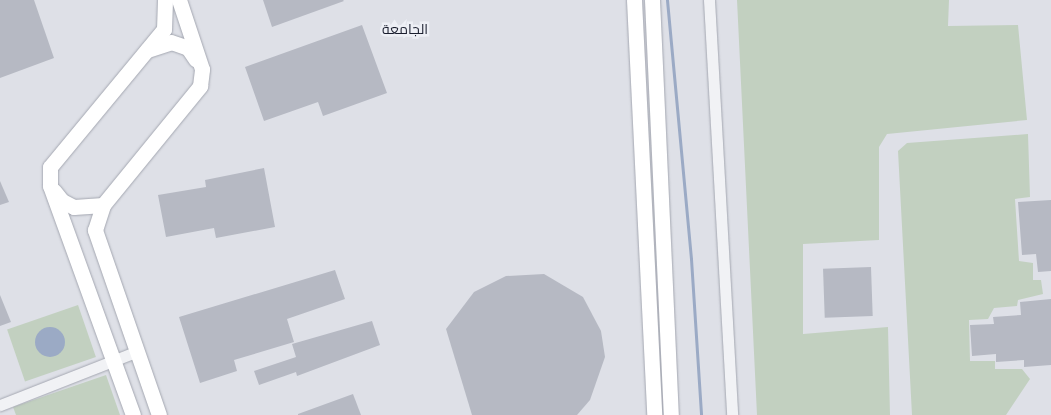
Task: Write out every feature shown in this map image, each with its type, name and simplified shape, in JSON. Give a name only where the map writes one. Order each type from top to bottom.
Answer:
[{"type":"main road","points":[[133,415],[50,186],[50,167],[164,29],[165,0]]},
{"type":"main road","points":[[159,415],[95,230],[103,205],[196,96],[202,69],[179,0]]},
{"type":"main road","points":[[634,0],[654,415]]},
{"type":"main road","points":[[652,0],[671,415]]},
{"type":"main road","points":[[147,50],[170,42],[188,48],[202,69]]},
{"type":"main road","points":[[50,186],[62,201],[74,207],[103,205]]},
{"type":"main road","points":[[93,306],[117,297]]},
{"type":"street","points":[[709,0],[732,415]]},
{"type":"street","points":[[0,405],[136,352]]},
{"type":"green space","points":[[737,0],[949,0],[948,26],[1018,25],[1027,120],[887,134],[879,147],[879,240],[803,244],[803,334],[888,327],[890,415],[757,415]]},
{"type":"green space","points":[[1028,134],[1030,197],[1015,199],[1019,261],[1033,263],[1033,280],[1041,280],[1043,294],[1018,300],[1017,306],[994,308],[988,319],[969,320],[970,361],[995,361],[995,369],[1022,369],[1030,379],[1006,415],[912,415],[898,151],[907,143]]},
{"type":"green space","points":[[78,305],[96,357],[25,381],[7,329]]},
{"type":"green space","points":[[106,375],[120,415],[16,415],[13,407]]},
{"type":"water","points":[[50,327],[56,328],[64,336],[64,348],[56,356],[50,357],[44,356],[36,348],[35,342],[36,336],[44,328]]},
{"type":"building","points":[[0,0],[34,0],[54,58],[0,78]]},
{"type":"building","points":[[263,0],[343,0],[344,1],[272,27]]},
{"type":"building","points":[[362,25],[387,93],[323,116],[318,102],[264,121],[245,67]]},
{"type":"building","points":[[264,168],[275,227],[216,238],[214,228],[166,237],[158,195],[206,187],[205,180]]},
{"type":"building","points":[[0,181],[9,202],[0,205]]},
{"type":"building","points":[[1051,200],[1051,271],[1038,272],[1036,254],[1022,255],[1018,202]]},
{"type":"building","points":[[871,267],[873,316],[825,318],[823,269]]},
{"type":"building","points":[[335,270],[345,299],[287,319],[294,342],[234,360],[237,371],[200,383],[179,317]]},
{"type":"building","points":[[544,274],[583,297],[601,331],[605,357],[590,400],[577,415],[472,415],[446,329],[474,292],[506,276]]},
{"type":"building","points":[[0,295],[11,322],[0,326]]},
{"type":"building","points":[[1051,299],[1051,365],[1024,367],[1024,360],[996,362],[996,354],[972,356],[970,325],[994,324],[993,317],[1021,315],[1020,302]]},
{"type":"building","points":[[372,321],[380,345],[297,376],[296,372],[259,385],[254,371],[296,357],[292,344]]},
{"type":"building","points":[[353,394],[361,415],[298,415],[298,414]]},
{"type":"waterway","points":[[667,0],[691,259],[701,415]]},
{"type":"district","name":"الجامعة","points":[[405,29]]}]
